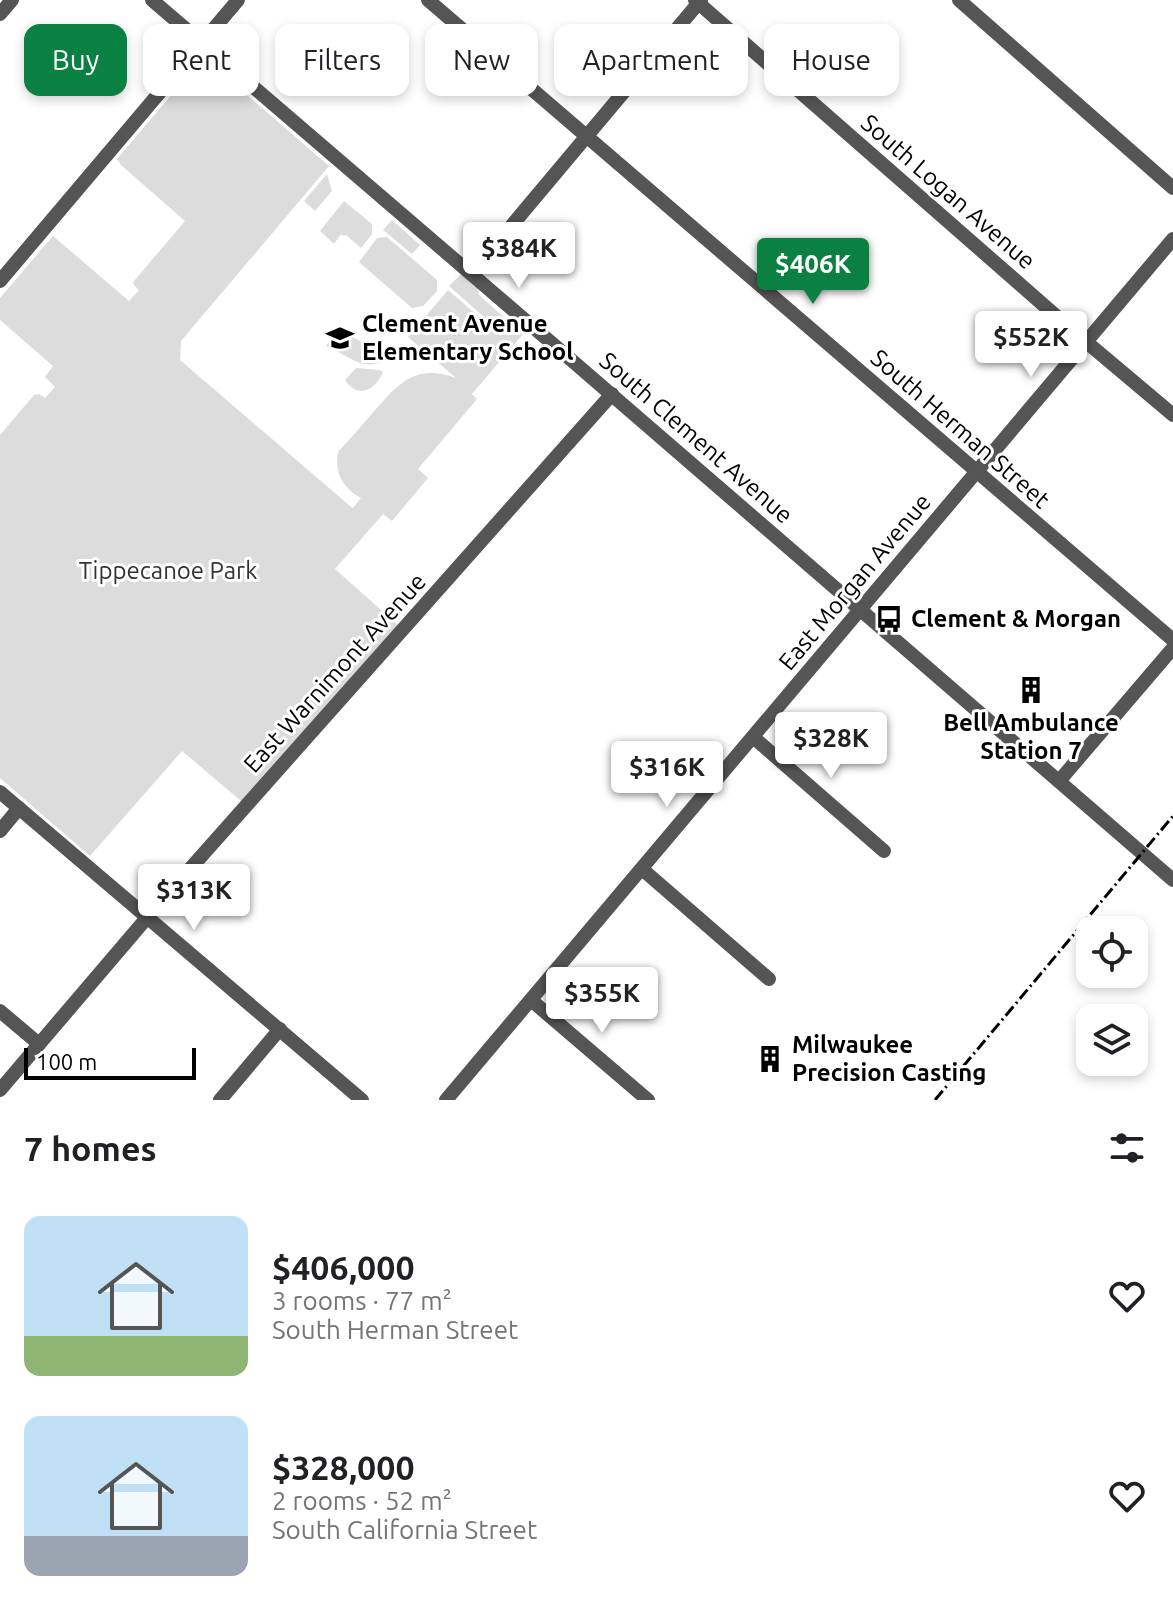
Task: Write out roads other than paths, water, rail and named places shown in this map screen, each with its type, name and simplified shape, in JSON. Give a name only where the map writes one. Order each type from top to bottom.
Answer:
[{"type":"street","points":[[0,14],[12,0]]},
{"type":"street","name":"South Clement Avenue","points":[[152,0],[180,24]]},
{"type":"street","points":[[218,24],[238,0]]},
{"type":"street","name":"South Herman Street","points":[[428,0],[1173,640]]},
{"type":"street","points":[[959,0],[1173,188]]},
{"type":"street","points":[[471,274],[698,1]]},
{"type":"street","name":"South Logan Avenue","points":[[698,1],[1173,415]]},
{"type":"street","name":"South Clement Avenue","points":[[259,92],[1173,880]]},
{"type":"street","points":[[0,281],[157,96]]},
{"type":"street","name":"East Morgan Avenue","points":[[446,1100],[1173,239]]},
{"type":"street","name":"East Warnimont Avenue","points":[[0,1090],[147,918],[612,394]]},
{"type":"street","points":[[1060,780],[1173,648]]},
{"type":"street","points":[[753,737],[884,851]]},
{"type":"street","points":[[0,792],[362,1100]]},
{"type":"street","points":[[0,831],[19,808]]},
{"type":"street","points":[[642,869],[769,979]]},
{"type":"street","points":[[531,1000],[648,1100]]},
{"type":"street","points":[[0,1011],[39,1044]]},
{"type":"street","points":[[220,1100],[280,1029]]},
{"type":"railway","points":[[935,1100],[1173,816]]},
{"type":"place","name":"Clement Avenue Elementary School","points":[[340,338]]},
{"type":"place","name":"Clement & Morgan","points":[[889,619]]},
{"type":"place","name":"Bell Ambulance Station 7","points":[[1031,690]]},
{"type":"place","name":"Milwaukee Precision Casting","points":[[770,1059]]},
{"type":"park label","name":"Tippecanoe Park","points":[[168,571]]}]
